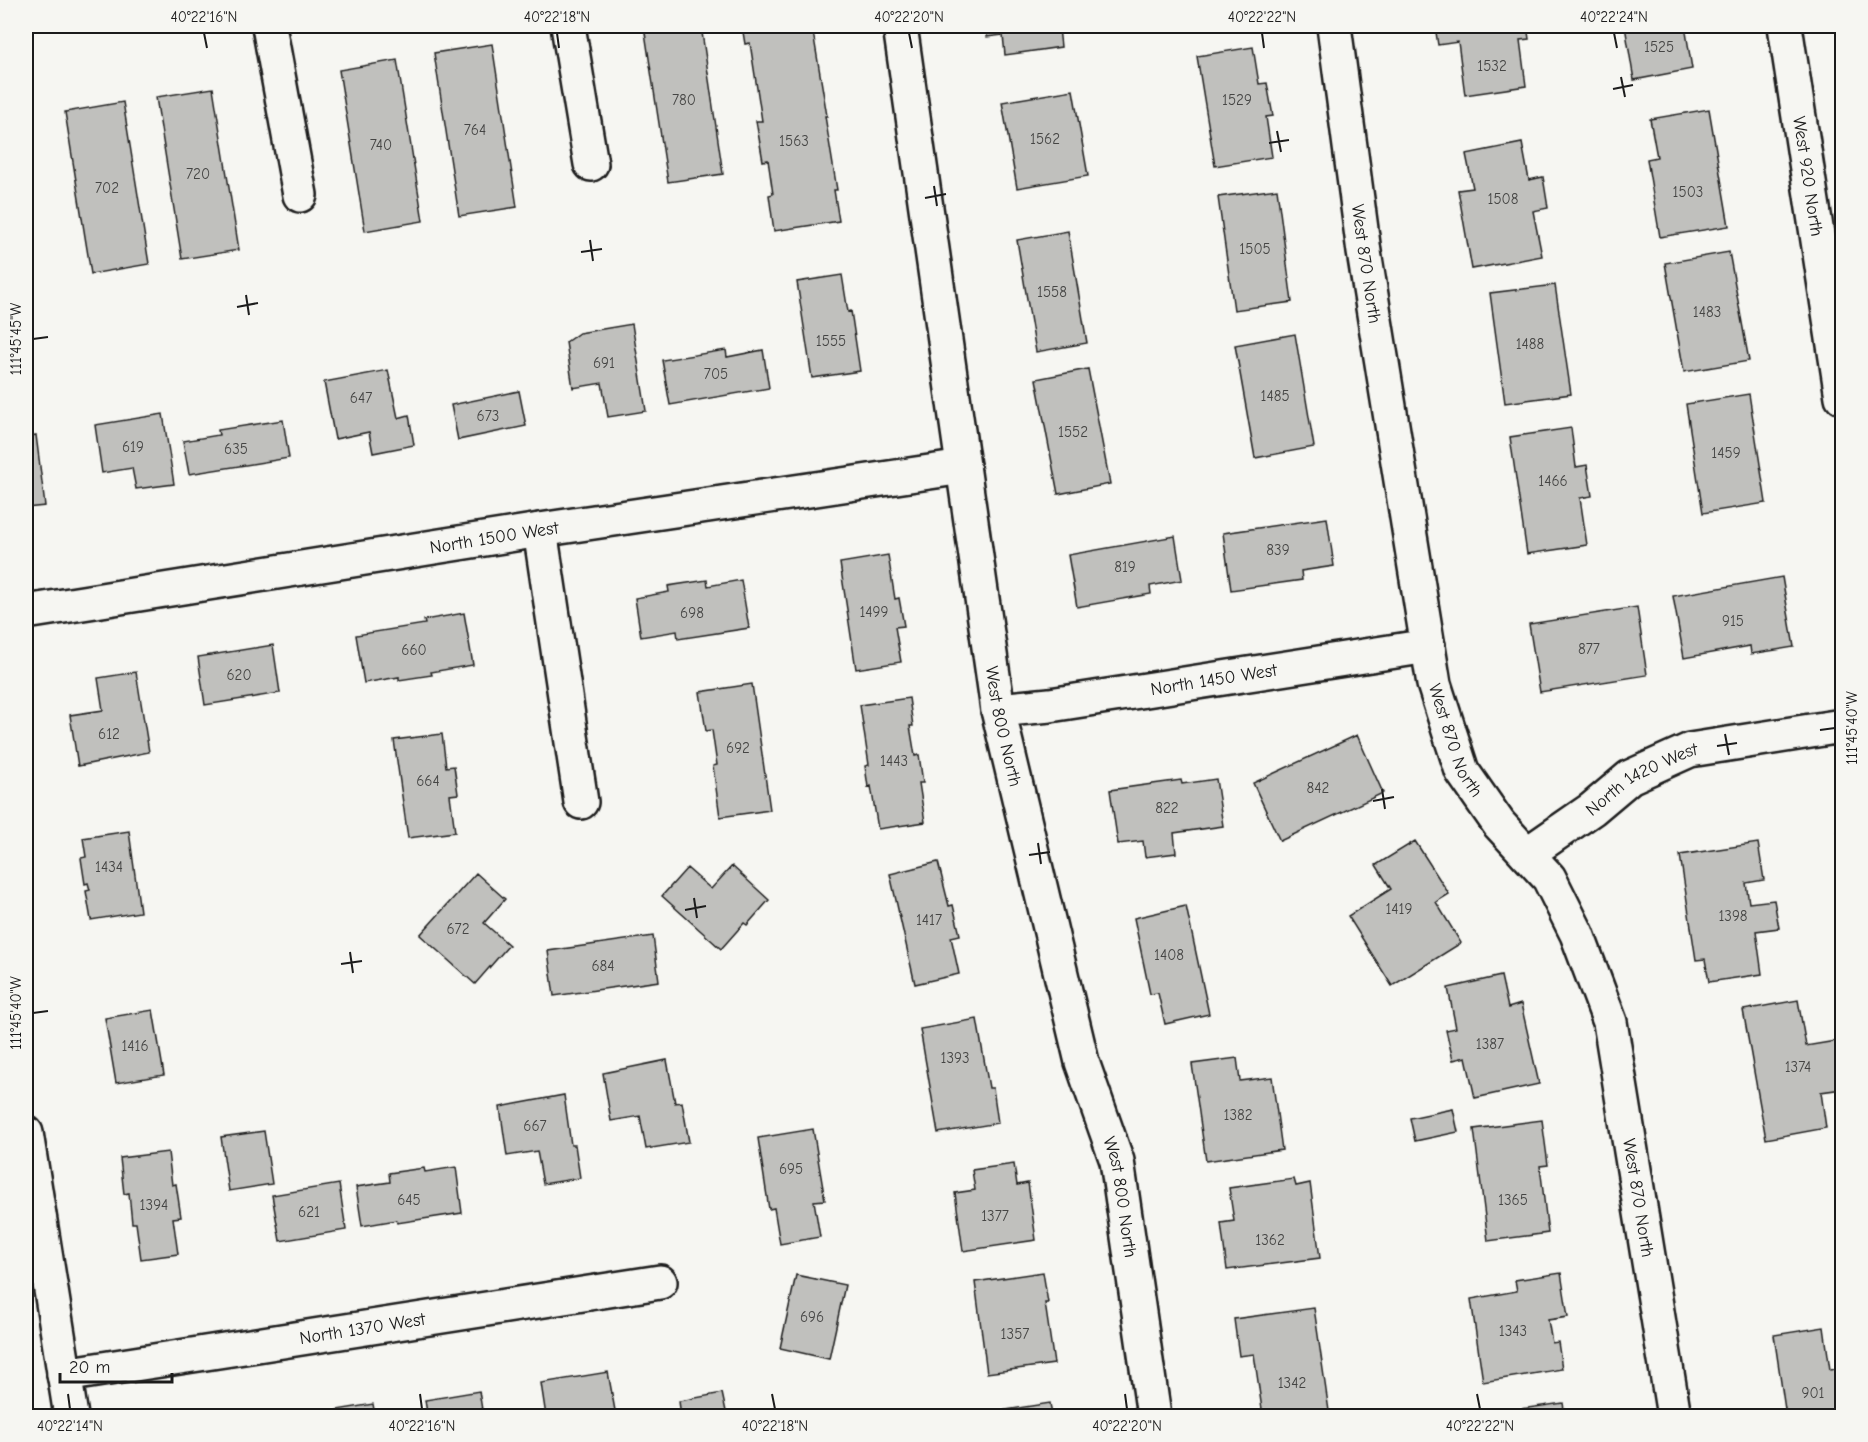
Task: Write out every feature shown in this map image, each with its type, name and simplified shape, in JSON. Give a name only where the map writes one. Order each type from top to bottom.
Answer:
[{"type":"street","points":[[269,26],[300,195]]},
{"type":"street","points":[[568,26],[591,164]]},
{"type":"street","name":"West 800 North","points":[[900,26],[998,710],[1082,1062],[1116,1161],[1154,1416]]},
{"type":"street","name":"West 870 North","points":[[1334,26],[1364,252],[1434,684],[1462,771],[1499,824],[1550,878],[1577,934],[1610,1022],[1674,1416]]},
{"type":"street","name":"West 920 North","points":[[1785,26],[1842,397]]},
{"type":"street","name":"North 1500 West","points":[[26,612],[540,530],[963,467]]},
{"type":"street","points":[[540,530],[581,802]]},
{"type":"street","name":"North 1450 West","points":[[998,710],[1050,705],[1428,646]]},
{"type":"street","name":"North 1420 West","points":[[1527,854],[1592,809],[1630,777],[1690,750],[1842,726]]},
{"type":"street","points":[[26,1132],[71,1416]]},
{"type":"street","name":"North 1370 West","points":[[64,1375],[660,1282]]},
{"type":"building","points":[[644,26],[701,26],[723,174],[668,182]]},
{"type":"building","points":[[742,26],[810,26],[811,33],[813,32],[827,116],[825,116],[837,190],[834,190],[839,221],[774,231],[769,195],[773,194],[768,160],[763,161],[756,121],[762,121],[750,43],[745,44]]},
{"type":"building","points":[[986,26],[1076,26],[1059,28],[1061,47],[1005,55],[1003,35],[987,37]]},
{"type":"building","points":[[1435,26],[1527,26],[1529,39],[1520,40],[1526,86],[1465,95],[1458,42],[1438,45]]},
{"type":"building","points":[[1625,26],[1685,26],[1692,69],[1634,80]]},
{"type":"building","points":[[492,44],[517,207],[459,216],[434,53]]},
{"type":"building","points":[[1253,47],[1259,84],[1267,83],[1273,116],[1266,117],[1272,157],[1215,166],[1197,56]]},
{"type":"building","points":[[397,60],[423,221],[365,231],[339,70]]},
{"type":"building","points":[[213,88],[239,250],[182,259],[156,97]]},
{"type":"building","points":[[1073,90],[1088,176],[1017,188],[1002,102]]},
{"type":"building","points":[[123,102],[149,264],[91,274],[65,112]]},
{"type":"building","points":[[1709,109],[1729,226],[1660,237],[1647,159],[1657,157],[1650,119]]},
{"type":"building","points":[[1522,143],[1529,180],[1543,177],[1548,208],[1533,211],[1542,256],[1472,269],[1458,190],[1473,188],[1466,154]]},
{"type":"building","points":[[1277,189],[1292,302],[1234,310],[1218,197]]},
{"type":"building","points":[[1068,231],[1087,343],[1036,352],[1017,240]]},
{"type":"building","points":[[1729,252],[1749,361],[1684,372],[1665,263]]},
{"type":"building","points":[[842,275],[848,312],[851,311],[860,371],[812,378],[797,282]]},
{"type":"building","points":[[1555,285],[1571,394],[1505,403],[1490,293]]},
{"type":"building","points":[[632,324],[646,411],[608,417],[602,383],[573,388],[566,342],[579,333]]},
{"type":"building","points":[[1295,334],[1314,447],[1255,458],[1235,345]]},
{"type":"building","points":[[726,350],[727,357],[763,350],[769,388],[670,405],[662,360]]},
{"type":"building","points":[[1088,369],[1110,484],[1058,494],[1036,379]]},
{"type":"building","points":[[388,370],[398,418],[409,415],[414,445],[373,453],[369,432],[335,439],[324,382]]},
{"type":"building","points":[[519,391],[526,426],[458,440],[451,405]]},
{"type":"building","points":[[1749,394],[1766,503],[1703,513],[1686,404]]},
{"type":"building","points":[[163,414],[174,484],[136,489],[132,468],[102,473],[95,425]]},
{"type":"building","points":[[283,420],[289,458],[189,474],[183,441],[219,435],[218,430]]},
{"type":"building","points":[[1571,428],[1576,467],[1587,465],[1592,496],[1580,498],[1587,545],[1527,554],[1510,437]]},
{"type":"building","points":[[36,435],[45,506],[26,508],[26,437]]},
{"type":"building","points":[[1327,518],[1334,566],[1301,571],[1302,580],[1231,590],[1223,533]]},
{"type":"building","points":[[1175,536],[1182,580],[1150,586],[1151,594],[1077,607],[1068,555]]},
{"type":"building","points":[[888,555],[895,599],[899,598],[904,626],[895,627],[901,662],[856,669],[840,563]]},
{"type":"building","points":[[1782,577],[1794,647],[1751,654],[1750,646],[1684,658],[1673,596]]},
{"type":"building","points":[[707,580],[708,586],[741,580],[749,628],[678,639],[677,631],[641,637],[635,598],[669,592],[668,586]]},
{"type":"building","points":[[1637,607],[1647,675],[1540,692],[1529,624]]},
{"type":"building","points":[[464,613],[473,665],[431,672],[432,675],[399,680],[399,677],[364,683],[356,635],[425,624],[424,620]]},
{"type":"building","points":[[273,645],[280,693],[205,705],[198,657]]},
{"type":"building","points":[[136,672],[149,752],[78,766],[70,715],[103,710],[98,678]]},
{"type":"building","points":[[752,684],[770,810],[720,817],[713,766],[717,765],[712,730],[706,731],[700,692]]},
{"type":"building","points":[[909,698],[913,726],[910,726],[915,756],[919,755],[923,783],[919,783],[925,822],[878,829],[871,786],[868,787],[865,766],[869,765],[860,705]]},
{"type":"building","points":[[442,734],[446,767],[454,766],[458,794],[450,795],[455,832],[408,838],[394,740]]},
{"type":"building","points":[[1357,735],[1383,793],[1280,841],[1253,783]]},
{"type":"building","points":[[1216,779],[1223,826],[1174,833],[1176,853],[1145,857],[1143,841],[1118,844],[1110,790],[1181,780],[1182,784]]},
{"type":"building","points":[[1842,825],[1842,871],[1837,826]]},
{"type":"building","points":[[129,831],[140,912],[91,920],[86,891],[90,890],[88,883],[85,884],[81,858],[86,857],[83,838]]},
{"type":"building","points":[[1415,841],[1449,894],[1436,902],[1461,943],[1392,986],[1348,916],[1391,889],[1376,865]]},
{"type":"building","points":[[1758,843],[1764,880],[1746,883],[1749,903],[1774,900],[1779,928],[1756,931],[1762,974],[1709,982],[1705,959],[1696,960],[1680,855]]},
{"type":"building","points":[[938,862],[949,906],[953,905],[960,935],[951,937],[959,974],[915,984],[890,874]]},
{"type":"building","points":[[732,866],[769,900],[721,949],[662,896],[687,868],[711,889]]},
{"type":"building","points":[[476,873],[505,899],[484,923],[509,945],[475,984],[420,935]]},
{"type":"building","points":[[1186,906],[1209,1014],[1165,1024],[1158,993],[1150,994],[1134,918]]},
{"type":"building","points":[[653,936],[659,981],[554,996],[548,951]]},
{"type":"building","points":[[1501,976],[1508,1008],[1521,1004],[1539,1084],[1475,1098],[1466,1057],[1453,1060],[1446,1030],[1456,1028],[1448,988]]},
{"type":"building","points":[[1798,1000],[1806,1046],[1842,1040],[1842,1089],[1821,1092],[1826,1128],[1766,1139],[1743,1010]]},
{"type":"building","points":[[153,1010],[164,1075],[116,1083],[105,1018]]},
{"type":"building","points":[[977,1019],[989,1088],[993,1088],[998,1123],[938,1133],[920,1029]]},
{"type":"building","points":[[1237,1058],[1240,1081],[1272,1077],[1282,1150],[1206,1161],[1192,1064]]},
{"type":"building","points":[[667,1060],[675,1103],[682,1102],[689,1142],[646,1149],[640,1116],[611,1121],[603,1073]]},
{"type":"building","points":[[564,1095],[571,1145],[575,1145],[580,1178],[543,1184],[537,1151],[507,1156],[500,1107]]},
{"type":"building","points":[[1453,1109],[1458,1132],[1415,1141],[1410,1118]]},
{"type":"building","points":[[1542,1120],[1548,1165],[1540,1166],[1548,1233],[1488,1241],[1474,1129]]},
{"type":"building","points":[[813,1129],[825,1200],[814,1201],[820,1237],[780,1244],[774,1208],[769,1209],[758,1138]]},
{"type":"building","points":[[264,1131],[272,1184],[229,1191],[221,1137]]},
{"type":"building","points":[[168,1152],[172,1185],[176,1184],[181,1217],[173,1218],[178,1254],[141,1259],[136,1223],[132,1223],[129,1193],[124,1194],[120,1158]]},
{"type":"building","points":[[1014,1164],[1017,1185],[1028,1183],[1036,1240],[963,1251],[955,1193],[975,1190],[972,1170]]},
{"type":"building","points":[[456,1167],[462,1213],[362,1226],[356,1187],[390,1182],[389,1173],[424,1168],[425,1172]]},
{"type":"building","points":[[1294,1179],[1296,1186],[1310,1183],[1320,1258],[1227,1270],[1221,1223],[1234,1221],[1229,1188]]},
{"type":"building","points":[[339,1184],[346,1230],[280,1241],[272,1195]]},
{"type":"building","points":[[1043,1272],[1054,1364],[987,1373],[975,1282]]},
{"type":"building","points":[[1561,1273],[1568,1317],[1548,1320],[1552,1343],[1558,1342],[1562,1369],[1483,1382],[1471,1299],[1517,1291],[1515,1280]]},
{"type":"building","points":[[796,1275],[845,1285],[829,1359],[780,1348]]},
{"type":"building","points":[[1314,1308],[1329,1411],[1263,1416],[1254,1354],[1239,1356],[1234,1319]]},
{"type":"building","points":[[1824,1327],[1830,1370],[1842,1368],[1842,1416],[1786,1416],[1774,1335]]},
{"type":"building","points":[[608,1372],[616,1416],[546,1416],[541,1383]]},
{"type":"building","points":[[479,1391],[483,1416],[408,1416],[427,1413],[425,1400]]},
{"type":"building","points":[[722,1393],[727,1416],[681,1416],[679,1401]]},
{"type":"building","points":[[1050,1403],[1052,1416],[981,1416],[981,1414]]},
{"type":"building","points":[[1563,1403],[1565,1416],[1514,1416],[1513,1410]]},
{"type":"building","points":[[373,1404],[375,1416],[309,1416],[338,1412],[337,1410]]}]
